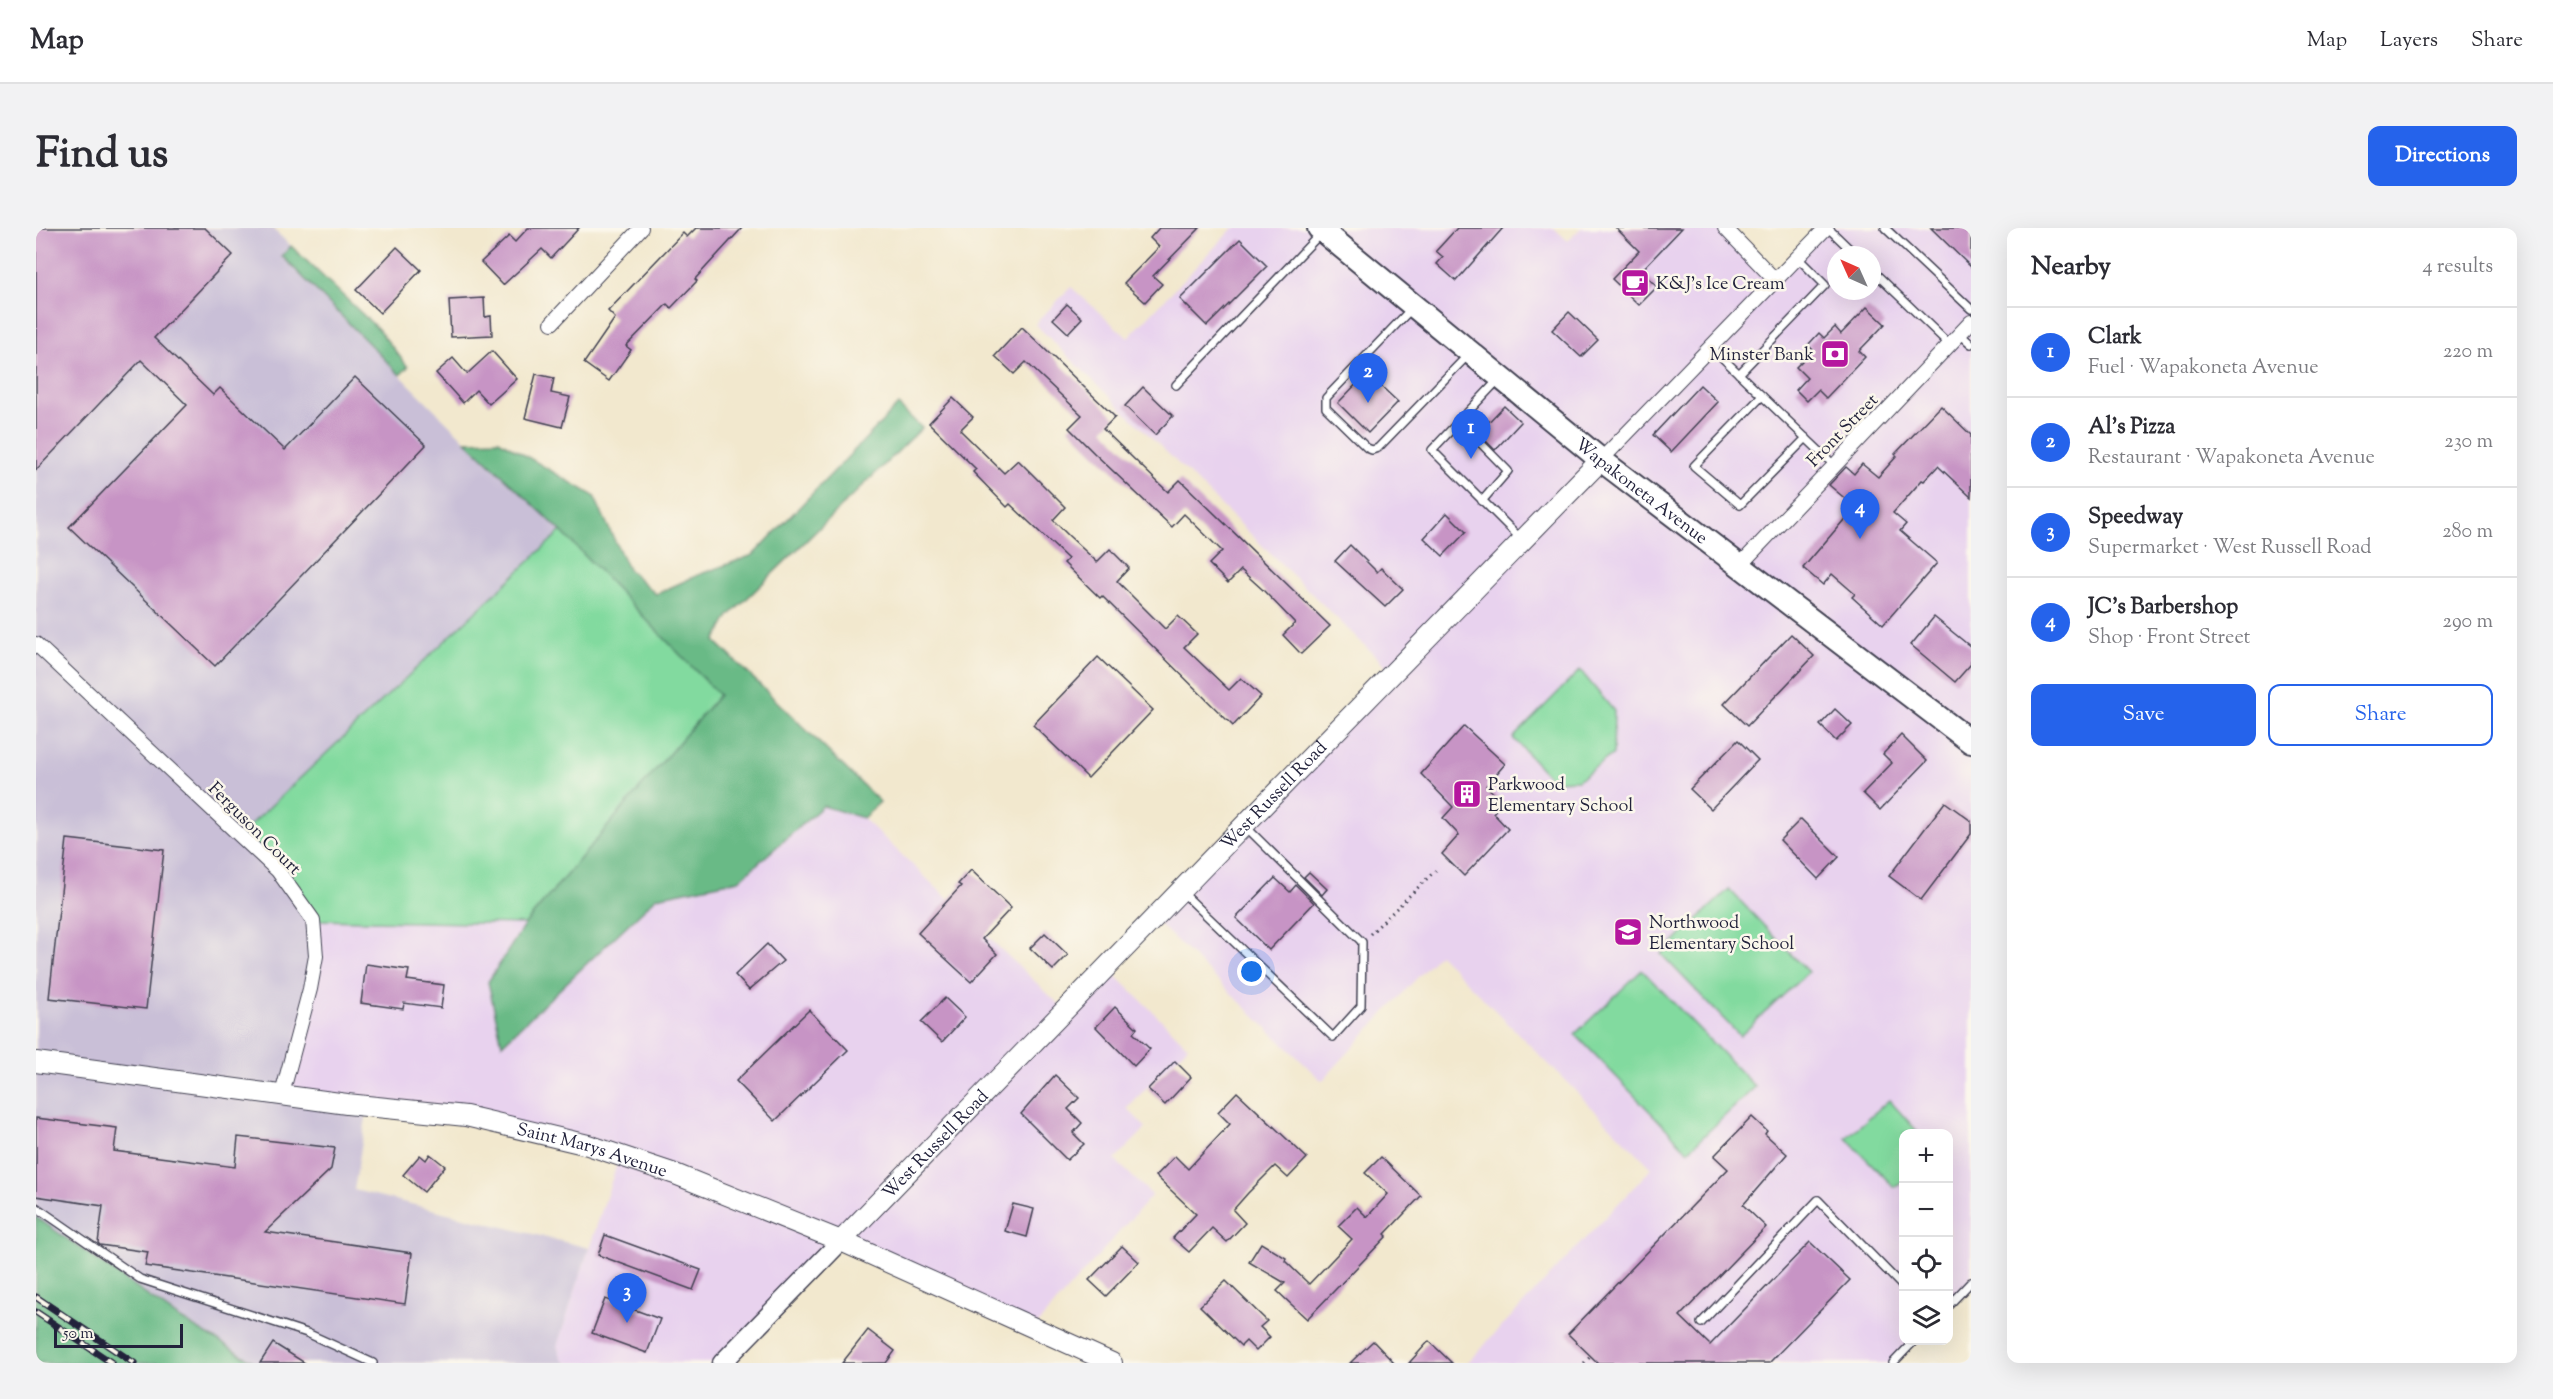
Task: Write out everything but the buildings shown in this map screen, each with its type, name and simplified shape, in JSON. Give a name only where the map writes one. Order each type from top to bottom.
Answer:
[{"type":"main road","name":"Wapakoneta Avenue","points":[[1321,230],[1601,460],[1971,742]]},
{"type":"main road","name":"West Russell Road","points":[[841,1241],[1021,1058],[1244,824],[1601,460]]},
{"type":"main road","name":"Saint Marys Avenue","points":[[36,1062],[347,1104],[466,1116],[588,1145],[675,1174],[841,1241],[1112,1363]]},
{"type":"street","points":[[552,323],[641,228]]},
{"type":"street","points":[[1725,228],[1776,281]]},
{"type":"street","name":"West Russell Road","points":[[1601,460],[1827,228]]},
{"type":"street","name":"Front Street","points":[[1740,564],[1971,322]]},
{"type":"street","name":"Ferguson Court","points":[[36,644],[278,871],[313,920],[316,956],[282,1094]]},
{"type":"street","name":"West Russell Road","points":[[722,1363],[841,1241]]},
{"type":"lane","points":[[1827,228],[1846,246]]},
{"type":"lane","points":[[1885,228],[1971,309]]},
{"type":"lane","points":[[1176,385],[1321,230]]},
{"type":"lane","points":[[1739,374],[1825,285],[1797,258]]},
{"type":"lane","points":[[1881,279],[1950,345]]},
{"type":"lane","points":[[1414,306],[1326,398],[1326,408],[1367,448],[1372,450],[1378,448],[1470,353]]},
{"type":"lane","points":[[1960,334],[1971,344]]},
{"type":"lane","points":[[1711,348],[1834,465]]},
{"type":"lane","points":[[1500,377],[1432,450],[1523,540]]},
{"type":"lane","points":[[1762,396],[1694,466],[1740,505],[1806,438]]},
{"type":"lane","points":[[1458,420],[1508,471],[1482,501]]},
{"type":"lane","points":[[1180,890],[1333,1037],[1361,1006],[1362,942],[1244,824]]},
{"type":"lane","points":[[1701,1323],[1818,1200],[1899,1283]]},
{"type":"lane","points":[[36,1207],[140,1279],[307,1333],[373,1363]]},
{"type":"lane","points":[[1953,1301],[1971,1282]]},
{"type":"lane","points":[[1893,1363],[1911,1345]]},
{"type":"path","points":[[1362,942],[1436,870]]},
{"type":"path","points":[[1584,1363],[1591,1356]]},
{"type":"shaded area","points":[[36,228],[272,228],[291,246],[282,257],[466,441],[561,531],[240,835],[313,920],[316,956],[282,1093],[368,1106],[354,1190],[589,1248],[557,1346],[562,1359],[567,1363],[256,1363],[179,1318],[36,1217]]},
{"type":"shaded area","points":[[1233,228],[1554,228],[1568,241],[1581,228],[1725,228],[1776,281],[1826,228],[1971,228],[1971,1282],[1953,1302],[1953,1129],[1899,1129],[1899,1345],[1911,1345],[1893,1363],[1467,1363],[1652,1168],[1439,954],[1322,1081],[1153,918],[1392,672],[1035,324],[1071,287],[1128,338]]},
{"type":"shaded area","points":[[823,806],[863,818],[1065,1010],[1107,967],[1188,1046],[1127,1108],[1146,1128],[1115,1160],[1152,1195],[1034,1328],[841,1241],[722,1363],[567,1363],[562,1359],[557,1346],[620,1155],[588,1145],[282,1094],[313,920],[525,924],[488,982],[503,1044],[657,897],[739,880]]},
{"type":"green space","points":[[291,246],[378,329],[408,367],[400,375],[282,256]]},
{"type":"green space","points":[[898,405],[922,428],[729,616],[715,641],[880,802],[863,818],[823,806],[739,880],[657,897],[502,1044],[488,982],[525,924],[719,695],[561,531],[466,441],[499,440],[594,496],[628,569],[656,594],[698,575],[753,555]]},
{"type":"green space","points":[[561,531],[719,695],[525,924],[313,920],[240,835]]},
{"type":"green space","points":[[1580,670],[1614,711],[1613,754],[1578,780],[1553,781],[1513,738]]},
{"type":"green space","points":[[1729,889],[1808,972],[1740,1036],[1661,954]]},
{"type":"green space","points":[[1642,970],[1755,1087],[1688,1151],[1575,1034]]},
{"type":"green space","points":[[1889,1100],[1915,1129],[1899,1129],[1899,1184],[1894,1187],[1846,1138]]},
{"type":"green space","points":[[36,1217],[179,1318],[256,1363],[36,1363]]},
{"type":"railway","points":[[36,1297],[134,1363]]},
{"type":"railway","points":[[36,1312],[112,1363]]},
{"type":"place","name":"K&J's Ice Cream","points":[[1635,283]]},
{"type":"place","name":"Minster Bank","points":[[1835,354]]},
{"type":"place","name":"Al's Pizza","points":[[1368,403]]},
{"type":"place","name":"Clark","points":[[1471,459]]},
{"type":"place","name":"JC's Barbershop","points":[[1860,539]]},
{"type":"place","name":"Parkwood Elementary School","points":[[1467,794]]},
{"type":"place","name":"Northwood Elementary School","points":[[1628,932]]},
{"type":"place","name":"Speedway","points":[[627,1323]]}]
